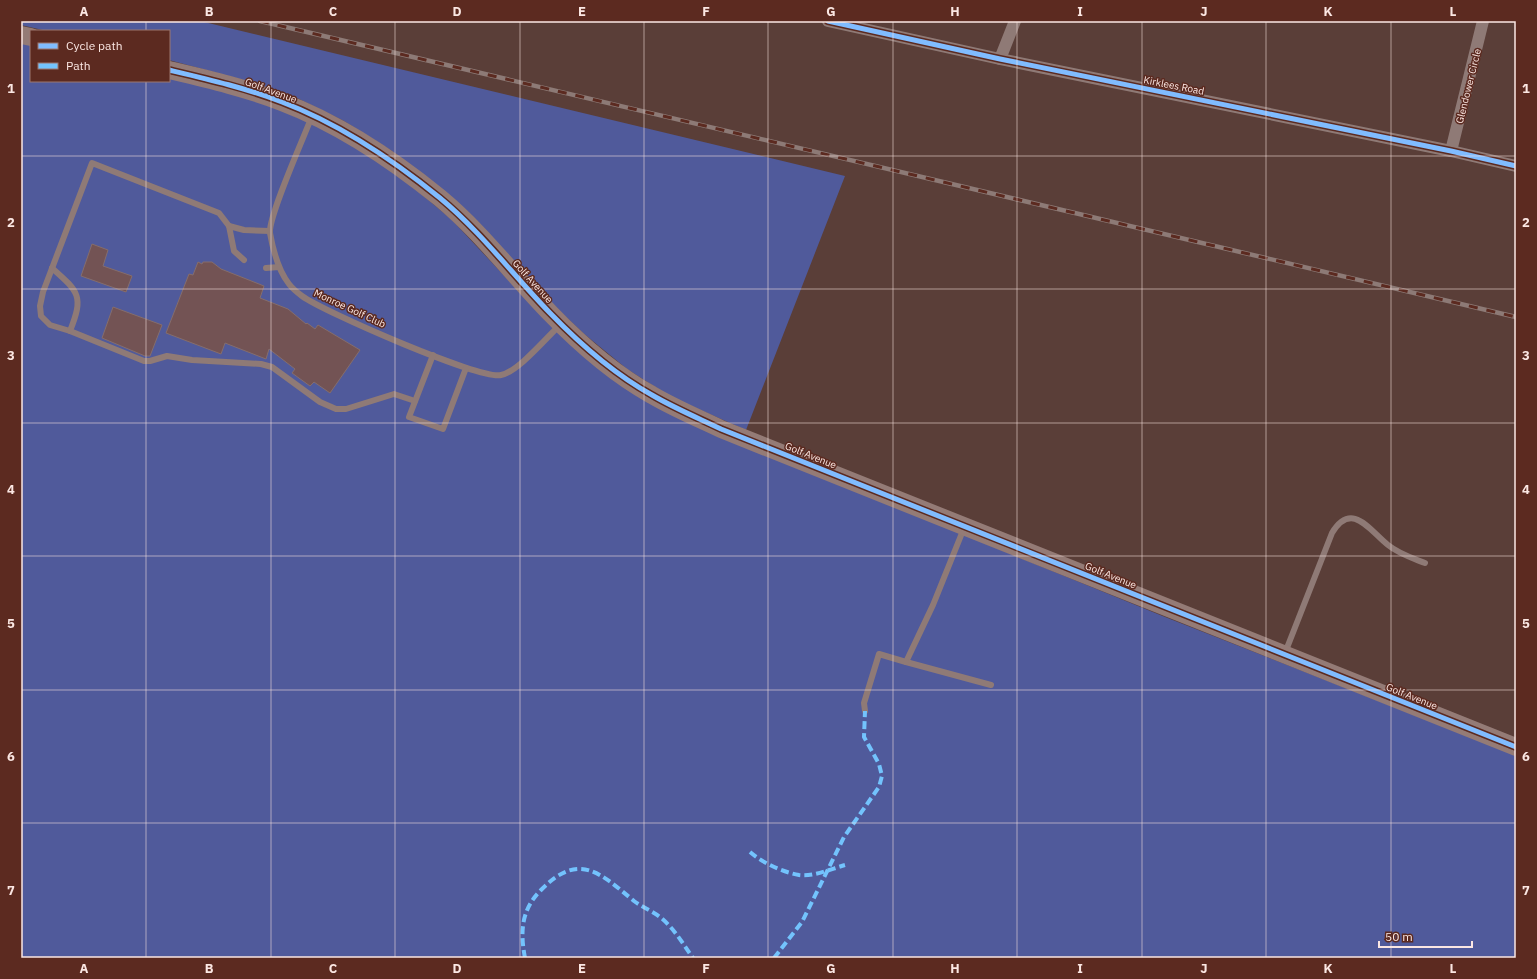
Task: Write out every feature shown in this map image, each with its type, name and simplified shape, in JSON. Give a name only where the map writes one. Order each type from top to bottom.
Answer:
[{"type":"street","name":"Kirklees Road","points":[[828,21],[1000,59],[1452,151],[1516,166]]},
{"type":"street","points":[[1000,59],[1015,21]]},
{"type":"street","name":"Glendower Circle","points":[[1452,151],[1483,21]]},
{"type":"street","name":"Golf Avenue","points":[[170,70],[254,92],[312,115],[378,151],[441,199],[463,219],[561,324],[623,377],[650,395],[681,411],[721,429],[1516,747]]},
{"type":"lane","name":"Monroe Golf Club","points":[[312,115],[275,211],[270,231],[279,266],[289,284],[302,296],[334,313],[433,356],[466,368],[499,376],[514,370],[561,324]]},
{"type":"lane","points":[[244,260],[234,251],[230,226],[219,213],[92,163],[43,292],[40,306],[41,316],[50,325],[70,331],[144,360],[150,361],[167,356],[192,360],[261,364],[272,367],[325,405],[336,409],[346,409],[394,394],[416,401]]},
{"type":"lane","points":[[230,226],[244,230],[270,231]]},
{"type":"lane","points":[[266,268],[279,266]]},
{"type":"lane","points":[[52,268],[71,285],[77,294],[78,311],[70,331]]},
{"type":"lane","points":[[433,356],[409,417],[443,430],[466,368]]},
{"type":"lane","points":[[1284,654],[1332,533],[1342,520],[1349,518],[1357,519],[1373,529],[1392,548],[1402,554],[1425,563]]},
{"type":"lane","points":[[906,662],[933,605],[965,526]]},
{"type":"lane","points":[[865,711],[864,703],[879,654],[991,685]]},
{"type":"shaded area","points":[[21,21],[200,21],[845,176],[746,430],[671,397],[627,369],[583,333],[392,151],[344,121],[297,98],[247,81],[170,60],[170,30],[43,30],[21,25]]},
{"type":"shaded area","points":[[21,43],[30,45],[30,82],[170,82],[170,77],[242,96],[285,112],[330,132],[396,173],[451,219],[541,315],[734,441],[1165,617],[1516,755],[1516,958],[21,958]]},
{"type":"building","points":[[92,244],[108,250],[103,266],[132,276],[126,292],[81,276]]},
{"type":"building","points":[[198,262],[202,264],[203,262],[212,262],[221,269],[264,286],[260,298],[288,309],[306,324],[307,323],[315,329],[318,325],[360,350],[330,393],[314,382],[310,386],[292,373],[295,369],[269,349],[266,359],[225,343],[221,354],[166,333],[189,274],[193,275]]},
{"type":"building","points":[[113,307],[162,325],[150,356],[145,356],[102,338]]},
{"type":"railway","points":[[260,21],[1516,317]]},
{"type":"marked path","points":[[774,958],[802,922],[844,837],[879,787],[882,776],[879,764],[864,737],[865,711]]},
{"type":"marked path","points":[[750,852],[773,866],[786,872],[799,875],[816,874],[845,865]]},
{"type":"marked path","points":[[525,958],[523,948],[523,930],[529,905],[541,890],[555,878],[567,871],[578,869],[589,870],[600,875],[637,903],[660,917],[674,931],[693,958]]},
{"type":"cycle path","points":[[828,21],[1000,59],[1451,151],[1516,166]]},
{"type":"cycle path","points":[[170,70],[212,80],[282,102],[345,132],[384,156],[455,211],[483,239],[536,299],[585,347],[624,378],[669,404],[721,429],[1516,747]]}]
